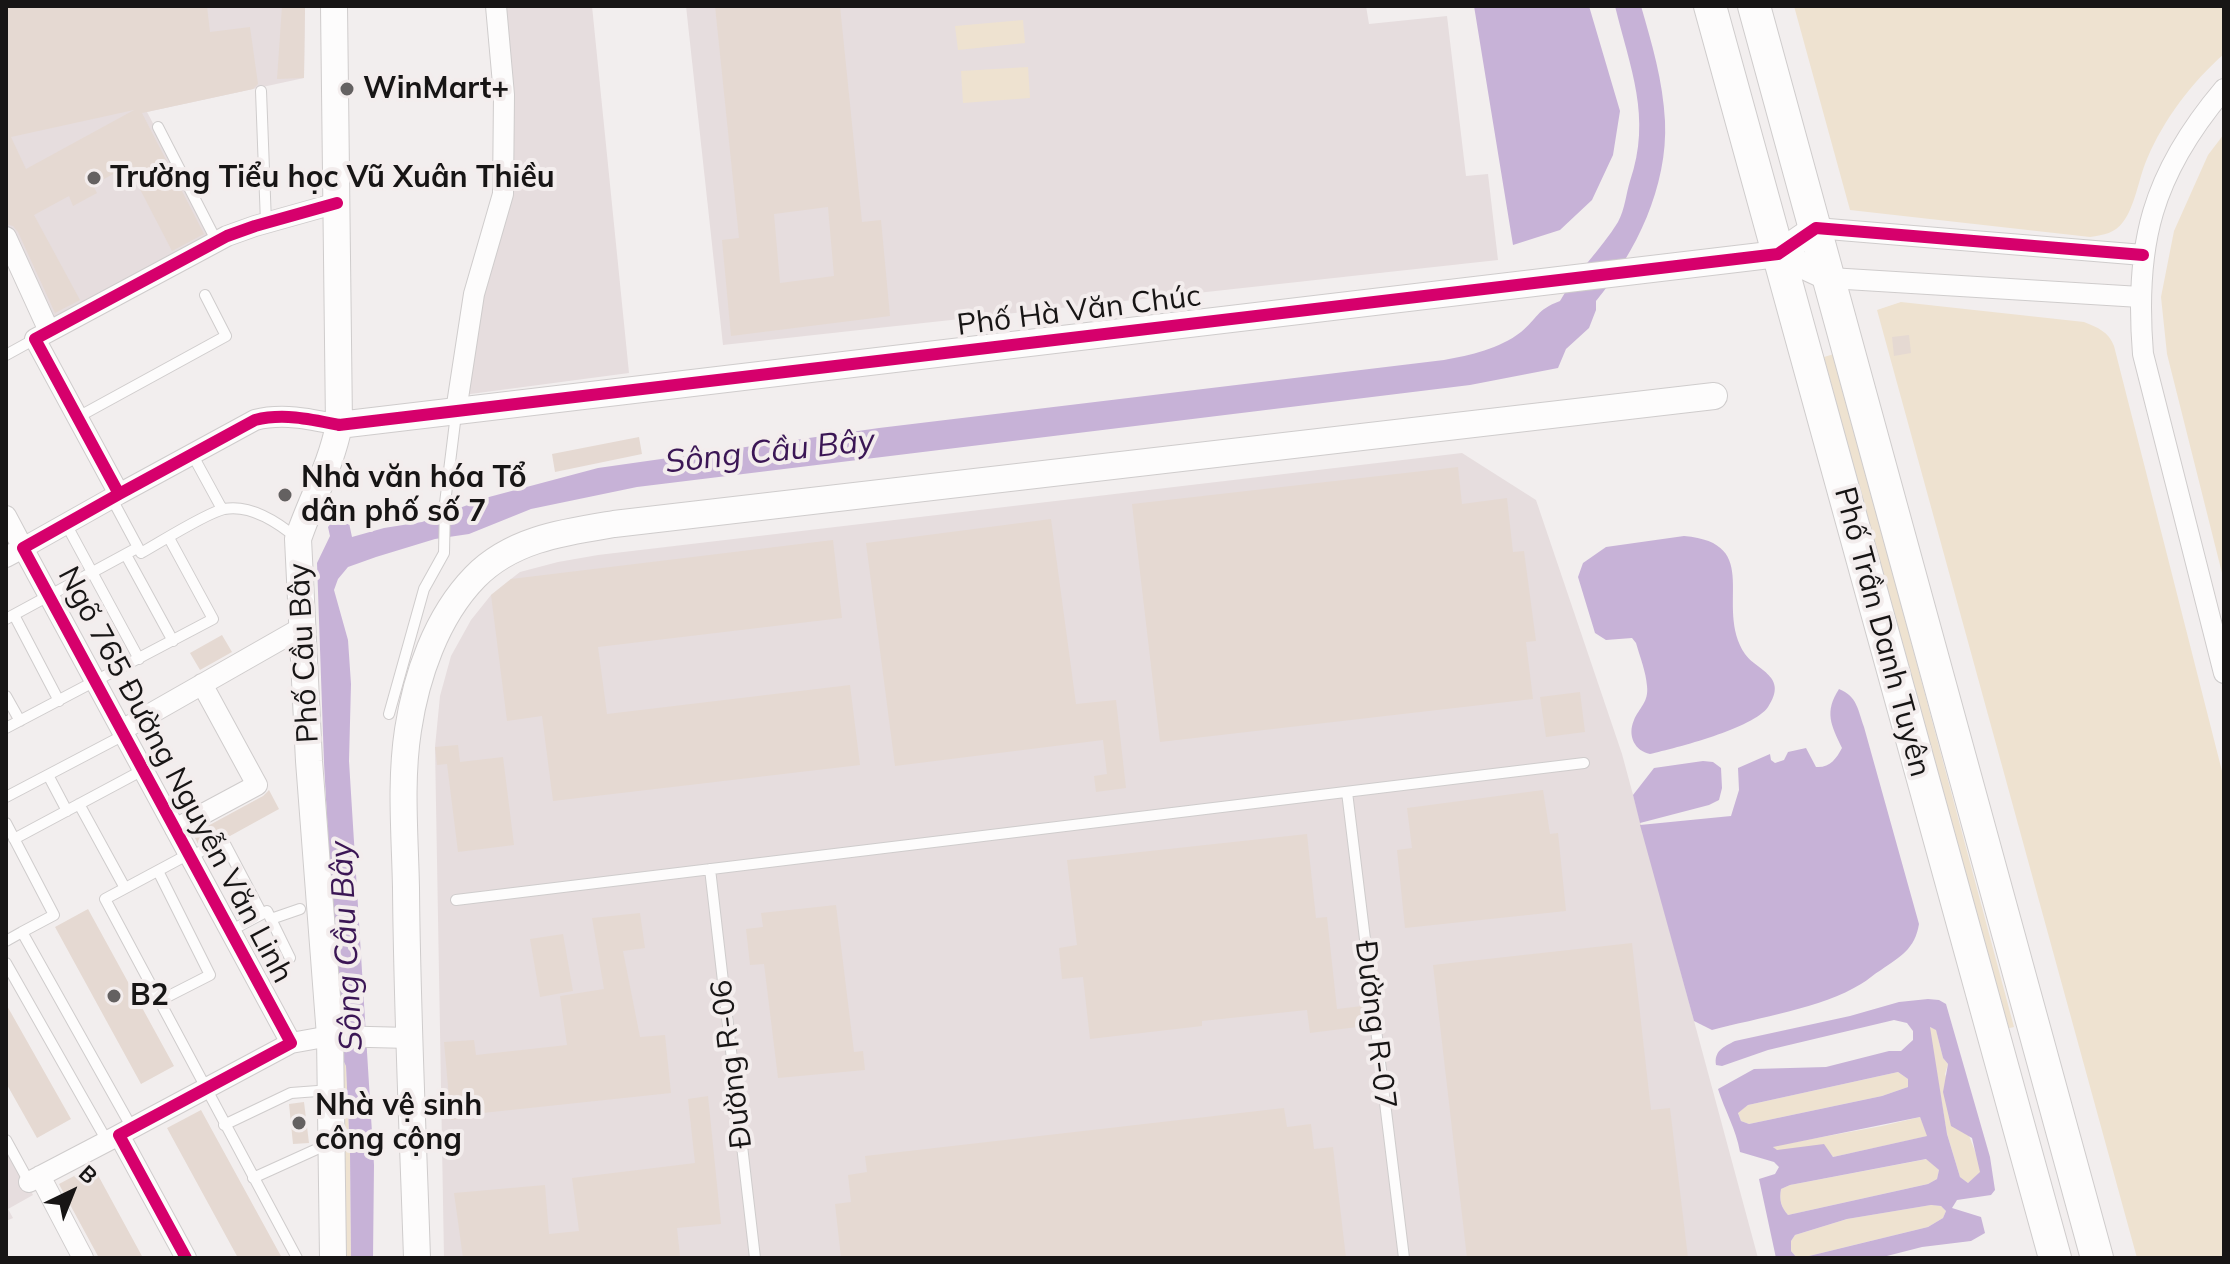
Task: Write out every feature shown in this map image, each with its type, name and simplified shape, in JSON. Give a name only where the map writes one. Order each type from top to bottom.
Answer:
[{"type":"main road","name":"Phố Trần Danh Tuyên","points":[[1710,6],[2055,1258]]},
{"type":"main road","name":"Phố Trần Danh Tuyên","points":[[1754,6],[2097,1258]]},
{"type":"main road","points":[[2011,1099],[2050,1088]]},
{"type":"street","name":"Phố Cầu Bây","points":[[333,1258],[330,1036],[301,628],[298,539],[325,478],[339,425],[334,6]]},
{"type":"street","points":[[456,411],[474,294],[503,194],[504,95],[496,6]]},
{"type":"street","points":[[2224,89],[2199,119],[2173,161],[2154,207],[2143,255],[2140,297],[2143,354],[2224,673]]},
{"type":"street","points":[[42,335],[217,242],[266,223],[337,203]]},
{"type":"street","points":[[1816,228],[2143,255]]},
{"type":"street","name":"Phố Hà Văn Chúc","points":[[339,425],[1778,254],[1816,228]]},
{"type":"street","points":[[6,237],[42,335],[116,497]]},
{"type":"street","points":[[1778,254],[1830,278],[2140,297]]},
{"type":"street","points":[[417,1258],[398,1038],[408,731],[418,685],[433,639],[474,577],[506,552],[556,534],[614,524],[1714,396]]},
{"type":"street","name":"Ngõ 765 Đường Nguyễn Văn Linh","points":[[291,1043],[49,596],[15,552],[255,420],[271,416],[292,417],[339,425]]},
{"type":"street","points":[[6,516],[15,552]]},
{"type":"street","points":[[123,732],[301,628]]},
{"type":"street","points":[[175,829],[257,785],[202,684]]},
{"type":"street","points":[[83,1258],[34,1179],[291,1043],[330,1036],[398,1038]]},
{"type":"street","points":[[120,1134],[186,1258]]},
{"type":"lane","points":[[261,91],[266,223]]},
{"type":"lane","points":[[158,127],[217,242]]},
{"type":"lane","points":[[78,417],[226,336],[205,295]]},
{"type":"lane","points":[[6,355],[42,335]]},
{"type":"lane","points":[[389,714],[424,589],[444,553],[445,503],[456,411]]},
{"type":"lane","points":[[192,454],[222,509]]},
{"type":"lane","points":[[116,497],[141,553],[222,509],[254,512],[298,539]]},
{"type":"lane","points":[[66,524],[139,659]]},
{"type":"lane","points":[[6,728],[213,619],[169,538]]},
{"type":"lane","points":[[59,701],[10,617],[137,548]]},
{"type":"lane","points":[[126,555],[173,641]]},
{"type":"lane","points":[[6,696],[20,721]]},
{"type":"lane","points":[[6,797],[123,732]]},
{"type":"lane","points":[[456,900],[1584,763]]},
{"type":"lane","points":[[14,839],[143,770]]},
{"type":"lane","points":[[48,775],[67,811]]},
{"type":"lane","name":"Đường R-07","points":[[1347,792],[1404,1258]]},
{"type":"lane","points":[[79,804],[125,888]]},
{"type":"lane","points":[[6,823],[54,915],[6,941]]},
{"type":"lane","points":[[290,958],[223,840],[105,899],[297,1258]]},
{"type":"lane","name":"Đường R-06","points":[[710,869],[755,1258]]},
{"type":"lane","points":[[158,871],[210,975],[159,1001]]},
{"type":"lane","points":[[230,931],[266,917],[300,909]]},
{"type":"lane","points":[[22,932],[120,1134]]},
{"type":"lane","points":[[6,963],[120,1134]]},
{"type":"lane","points":[[224,1125],[291,1093],[331,1090]]},
{"type":"lane","points":[[6,1140],[34,1179]]},
{"type":"lane","points":[[253,1178],[332,1142]]},
{"type":"shaded area","points":[[6,6],[305,6],[304,78],[147,112],[215,241],[54,328],[6,232]]},
{"type":"shaded area","points":[[504,6],[592,6],[629,373],[463,395],[493,238]]},
{"type":"shaded area","points":[[686,6],[1366,6],[1369,24],[1447,16],[1466,176],[1488,174],[1498,260],[723,345]]},
{"type":"shaded area","points":[[1794,6],[2224,6],[2224,54],[2190,89],[2170,116],[2147,159],[2131,208],[2123,222],[2109,233],[2090,237],[1850,210]]},
{"type":"shaded area","points":[[1023,20],[1025,43],[958,50],[955,26]]},
{"type":"shaded area","points":[[1028,67],[1030,98],[963,103],[961,71]]},
{"type":"shaded area","points":[[2224,134],[2224,581],[2167,354],[2161,297],[2174,231],[2208,155]]},
{"type":"shaded area","points":[[1901,302],[2084,322],[2106,334],[2114,346],[2224,779],[2224,1258],[2137,1258],[1877,310]]},
{"type":"shaded area","points":[[1834,354],[2014,1027],[2005,1029],[1824,357]]},
{"type":"shaded area","points":[[1462,453],[1536,500],[1622,754],[1758,1258],[444,1258],[435,747],[440,696],[451,656],[471,620],[491,595],[511,579],[520,572],[598,555]]},
{"type":"shaded area","points":[[1929,1027],[1936,1029],[1943,1058],[1948,1064],[1945,1074],[1980,1164],[1981,1172],[1968,1183],[1960,1177],[1947,1134]]},
{"type":"shaded area","points":[[340,1054],[346,1066],[351,1258],[339,1258]]},
{"type":"shaded area","points":[[1898,1072],[1908,1079],[1908,1087],[1882,1096],[1749,1124],[1741,1121],[1738,1112],[1748,1105]]},
{"type":"shaded area","points":[[1920,1117],[1928,1136],[1833,1157],[1827,1150],[1776,1151],[1773,1146],[1882,1126]]},
{"type":"shaded area","points":[[6,1144],[33,1195],[8,1209],[13,1218],[6,1221]]},
{"type":"shaded area","points":[[1927,1159],[1939,1170],[1937,1179],[1928,1184],[1788,1215],[1781,1203],[1781,1189],[1790,1185]]},
{"type":"shaded area","points":[[1941,1206],[1946,1211],[1943,1218],[1928,1227],[1809,1256],[1797,1258],[1791,1251],[1791,1241],[1795,1235],[1847,1219]]},
{"type":"water","points":[[1474,6],[1589,6],[1620,111],[1613,155],[1592,200],[1560,230],[1513,245]]},
{"type":"water","name":"Sông Cầu Bây","points":[[1615,6],[1641,6],[1664,106],[1665,146],[1655,194],[1636,240],[1596,301],[1589,328],[1566,349],[1558,368],[1470,385],[637,487],[531,509],[469,534],[435,539],[348,567],[334,590],[348,640],[351,684],[349,761],[374,1165],[373,1258],[351,1258],[346,1066],[340,1054],[317,563],[330,536],[328,527],[332,522],[349,523],[352,537],[422,522],[489,497],[598,468],[879,428],[1444,360],[1494,347],[1521,332],[1542,311],[1560,301],[1618,222],[1622,212],[1636,158],[1639,114]]},
{"type":"water","points":[[1684,536],[1709,541],[1723,551],[1733,580],[1733,616],[1737,635],[1745,654],[1773,681],[1774,697],[1760,715],[1731,730],[1650,754],[1640,750],[1631,732],[1647,692],[1636,643],[1632,638],[1606,640],[1595,633],[1578,577],[1583,563],[1606,547]]},
{"type":"water","points":[[1839,689],[1853,700],[1864,727],[1919,924],[1917,933],[1900,956],[1845,992],[1789,1012],[1712,1030],[1694,1021],[1640,825],[1731,816],[1739,790],[1738,768],[1770,754],[1775,763],[1784,760],[1788,752],[1806,748],[1816,767],[1829,764],[1842,748],[1830,712]]},
{"type":"water","points":[[1713,762],[1721,768],[1719,800],[1640,823],[1633,795],[1654,768]]},
{"type":"water","points":[[1928,999],[1946,1004],[1990,1157],[1995,1190],[1991,1195],[1957,1200],[1952,1208],[1981,1217],[1985,1233],[1971,1241],[1922,1247],[1879,1258],[1797,1258],[1776,1258],[1759,1179],[1775,1174],[1779,1167],[1774,1162],[1740,1152],[1718,1089],[1754,1069],[1826,1067],[1889,1051],[1901,1051],[1913,1040],[1913,1031],[1907,1023],[1894,1020],[1768,1050],[1722,1066],[1716,1065],[1718,1053],[1735,1041],[1899,1002]],"holes":[[[1930,1027],[1936,1030],[1943,1058],[1948,1064],[1943,1092],[1951,1126],[1972,1138],[1980,1172],[1968,1183],[1960,1177],[1947,1134]],[[1898,1072],[1908,1079],[1908,1087],[1882,1096],[1749,1124],[1741,1121],[1738,1113],[1748,1105]],[[1920,1117],[1927,1136],[1833,1157],[1824,1144],[1777,1150],[1773,1147]],[[1926,1159],[1939,1170],[1937,1179],[1928,1184],[1788,1215],[1781,1203],[1781,1189]],[[1931,1205],[1941,1206],[1946,1211],[1943,1218],[1928,1227],[1809,1256],[1797,1258],[1791,1251],[1791,1241],[1795,1235],[1847,1219]]]},
{"type":"building","points":[[6,6],[207,6],[210,32],[250,27],[258,84],[253,89],[142,113],[204,234],[172,251],[128,166],[93,185],[97,193],[73,206],[69,196],[34,215],[80,300],[55,313],[18,232],[6,224]],"holes":[[[134,110],[26,169],[11,137]]]},
{"type":"building","points":[[282,6],[305,6],[304,78],[277,79]]},
{"type":"building","points":[[715,6],[840,6],[862,222],[881,220],[890,316],[731,336],[722,240],[739,238]],"holes":[[[828,207],[834,276],[780,283],[774,214]]]},
{"type":"building","points":[[1909,335],[1911,353],[1894,356],[1892,337]]},
{"type":"building","points":[[639,437],[642,454],[555,472],[552,454]]},
{"type":"building","points":[[1458,467],[1462,504],[1507,498],[1513,552],[1524,551],[1536,641],[1526,642],[1533,699],[1160,742],[1132,504]]},
{"type":"building","points":[[1051,519],[1076,704],[1116,700],[1126,788],[1096,792],[1094,776],[1107,774],[1103,740],[895,766],[866,543]]},
{"type":"building","points":[[833,540],[842,618],[598,647],[607,714],[850,685],[860,765],[553,801],[542,716],[507,721],[491,595],[511,579]]},
{"type":"building","points":[[222,635],[232,652],[200,670],[190,653]]},
{"type":"building","points":[[1580,692],[1585,732],[1546,737],[1540,697]]},
{"type":"building","points":[[458,745],[460,762],[503,757],[514,845],[458,852],[447,764],[437,765],[435,747]]},
{"type":"building","points":[[269,790],[279,809],[230,836],[220,833],[198,844],[193,834]]},
{"type":"building","points":[[1543,790],[1550,834],[1558,833],[1566,911],[1405,928],[1397,850],[1412,848],[1407,808]]},
{"type":"building","points":[[1307,834],[1316,918],[1327,917],[1337,1009],[1362,1006],[1365,1026],[1310,1033],[1307,1010],[1202,1021],[1202,1026],[1090,1039],[1083,977],[1062,979],[1059,948],[1077,945],[1067,860]]},
{"type":"building","points":[[836,905],[854,1052],[863,1051],[865,1070],[778,1078],[764,964],[750,965],[746,929],[763,927],[761,913]]},
{"type":"building","name":"B2","points":[[88,909],[174,1066],[141,1084],[55,927]]},
{"type":"building","points":[[640,913],[645,948],[623,951],[640,1037],[665,1035],[671,1093],[473,1114],[473,1117],[451,1120],[444,1042],[474,1040],[476,1055],[567,1045],[560,996],[604,989],[592,918]]},
{"type":"building","points":[[563,934],[573,991],[540,997],[530,939]]},
{"type":"building","points":[[1632,943],[1651,1110],[1670,1108],[1688,1258],[1467,1258],[1433,965]]},
{"type":"building","points":[[6,1004],[71,1119],[37,1138],[6,1083]]},
{"type":"building","points":[[708,1096],[721,1224],[677,1228],[680,1256],[463,1258],[454,1193],[545,1185],[549,1234],[579,1231],[572,1178],[695,1163],[688,1099]]},
{"type":"building","name":"Nhà vệ sinh công cộng","points":[[304,1102],[309,1143],[293,1144],[289,1104]]},
{"type":"building","points":[[1284,1108],[1287,1127],[1311,1124],[1314,1149],[1333,1147],[1346,1258],[841,1258],[835,1204],[851,1202],[848,1175],[867,1172],[865,1156]]},
{"type":"building","points":[[201,1110],[282,1258],[238,1258],[167,1128]]},
{"type":"building","points":[[93,1166],[143,1258],[99,1258],[59,1184]]},
{"type":"cycle path","points":[[186,1258],[119,1135],[291,1043],[23,548],[119,494],[35,339],[227,236],[337,203]]},
{"type":"cycle path","points":[[119,494],[255,420],[265,418],[297,418],[339,425],[1778,254],[1816,228],[2143,255]]},
{"type":"place","name":"WinMart+","points":[[347,89]]},
{"type":"place","name":"Trường Tiểu học Vũ Xuân Thiều","points":[[94,178]]},
{"type":"place","name":"Nhà văn hóa Tổ dân phố số 7","points":[[285,495]]},
{"type":"place","name":"B2","points":[[114,996]]},
{"type":"place","name":"Nhà vệ sinh công cộng","points":[[299,1123]]}]
